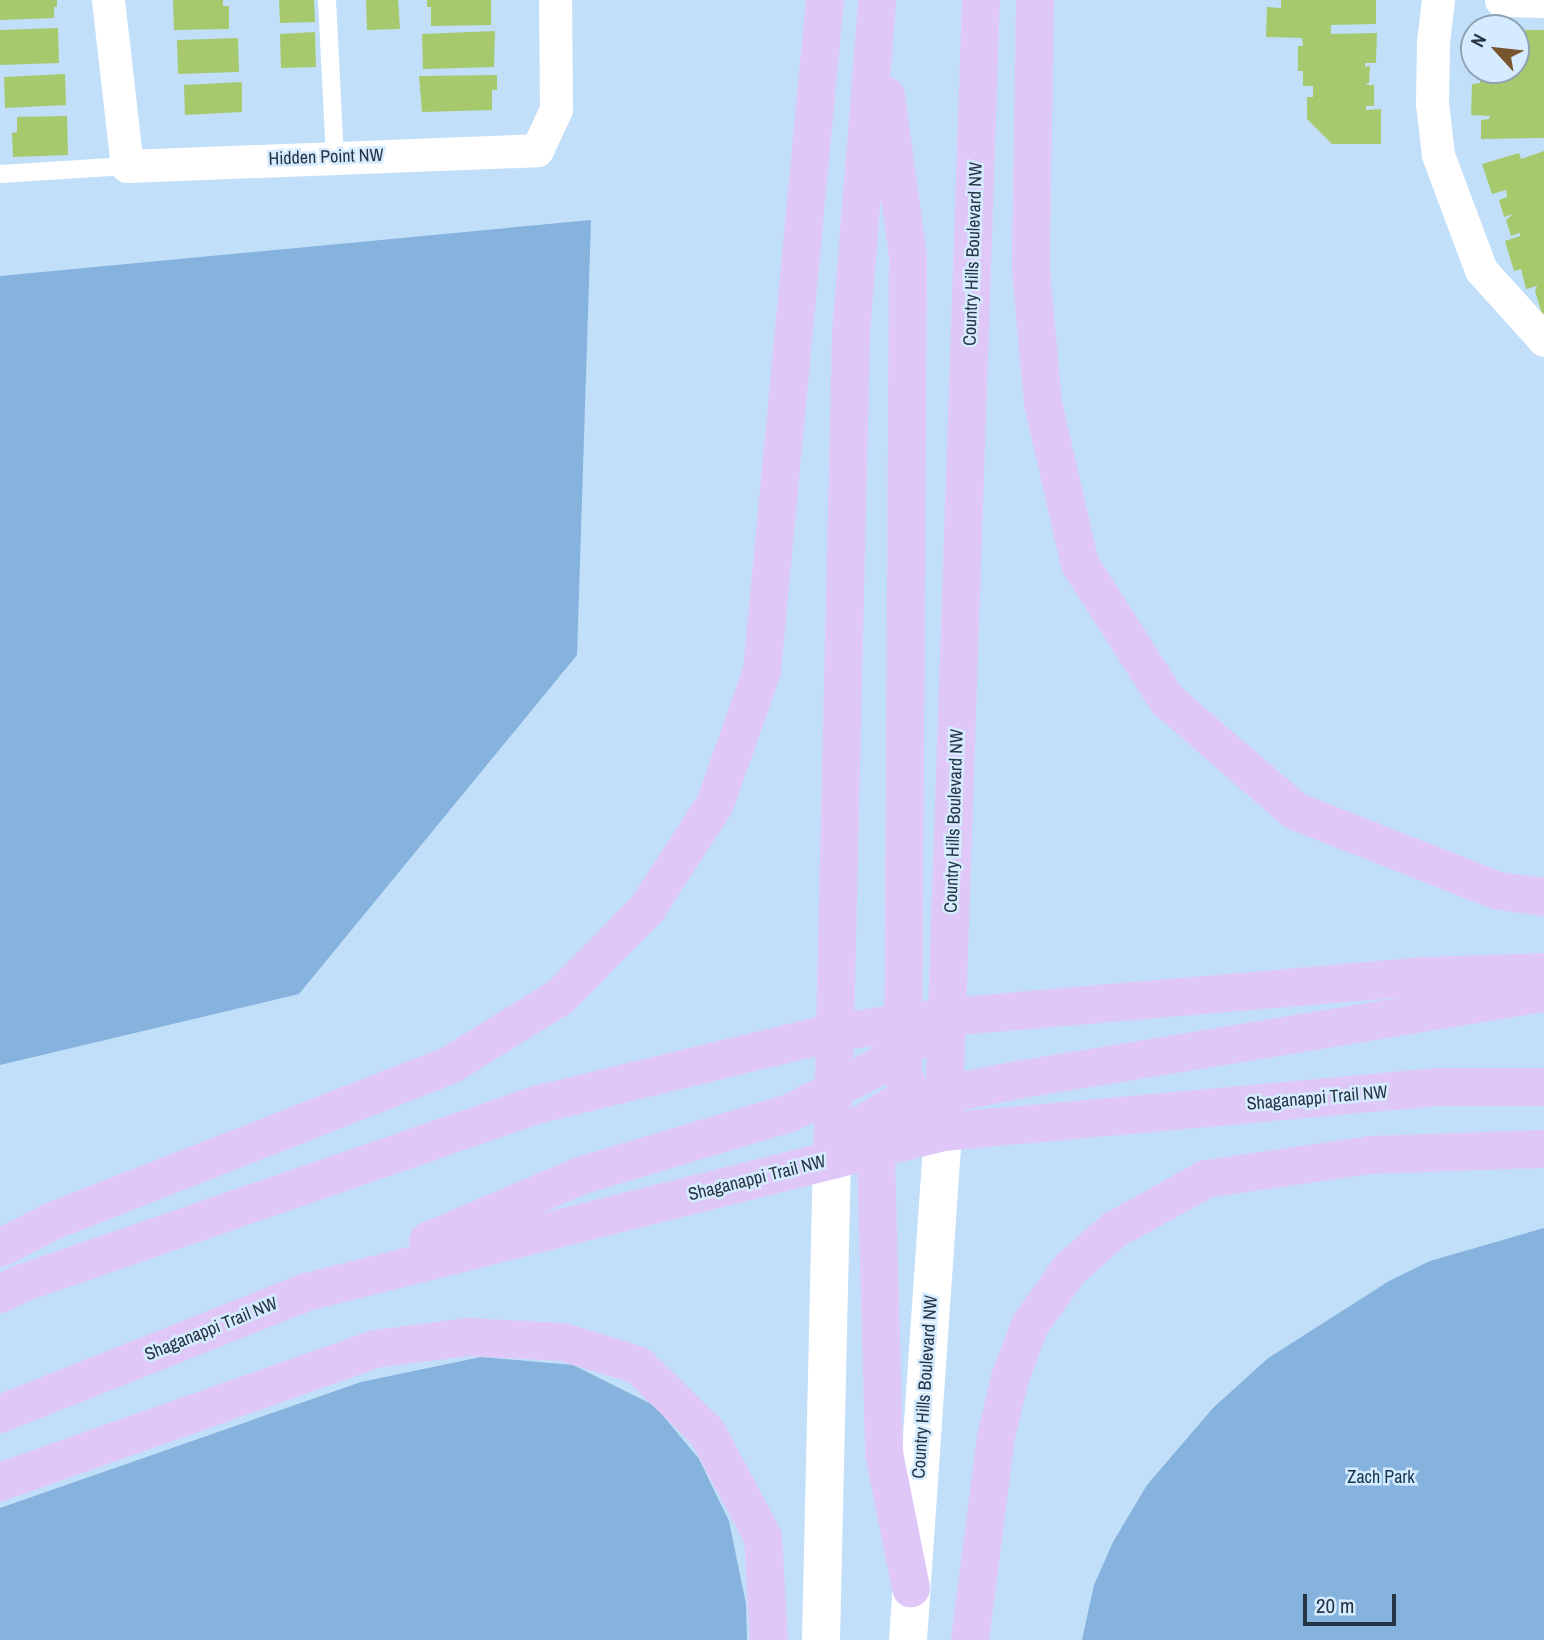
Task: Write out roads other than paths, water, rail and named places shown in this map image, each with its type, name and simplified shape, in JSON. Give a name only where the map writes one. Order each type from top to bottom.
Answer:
[{"type":"main road","points":[[0,1248],[55,1220],[450,1065],[560,998],[647,909],[715,804],[762,671],[825,0]]},
{"type":"main road","name":"Country Hills Boulevard NW","points":[[908,1640],[943,1132],[929,1097],[948,1017],[981,0]]},
{"type":"main road","points":[[1035,0],[1031,268],[1043,403],[1080,564],[1167,700],[1295,811],[1498,891],[1544,897]]},
{"type":"main road","points":[[821,1640],[832,1160],[847,1083],[836,1032],[851,334],[876,11]]},
{"type":"main road","points":[[876,11],[908,256],[903,1072],[929,1097]]},
{"type":"main road","points":[[307,1292],[583,1175],[790,1113],[847,1083],[903,1036],[948,1017],[1426,976],[1544,972]]},
{"type":"main road","points":[[875,1133],[896,1104],[929,1097],[1544,993]]},
{"type":"main road","points":[[0,1294],[20,1284],[536,1105],[836,1032],[903,1036]]},
{"type":"main road","points":[[847,1083],[868,1093],[875,1133],[884,1453],[911,1588]]},
{"type":"main road","name":"Shaganappi Trail NW","points":[[875,1133],[943,1132],[1440,1087],[1544,1087]]},
{"type":"main road","points":[[832,1160],[861,1125],[875,1133]]},
{"type":"main road","points":[[970,1640],[996,1437],[1010,1378],[1030,1325],[1069,1270],[1114,1230],[1206,1178],[1370,1155],[1544,1149]]},
{"type":"main road","name":"Shaganappi Trail NW","points":[[0,1414],[307,1292],[832,1160]]},
{"type":"main road","points":[[0,1482],[374,1349],[468,1337],[563,1342],[638,1365],[708,1432],[763,1537],[769,1640]]},
{"type":"street","points":[[108,0],[127,166]]},
{"type":"street","name":"Hidden Point NW","points":[[127,166],[537,150],[556,109],[555,0]]},
{"type":"street","points":[[1438,0],[1433,42],[1432,103],[1438,155],[1481,270],[1544,340]]},
{"type":"street","points":[[1501,0],[1544,1]]},
{"type":"lane","points":[[327,0],[335,156]]},
{"type":"lane","points":[[0,174],[127,166]]},
{"type":"park label","name":"Zach Park","points":[[1381,1477]]}]
